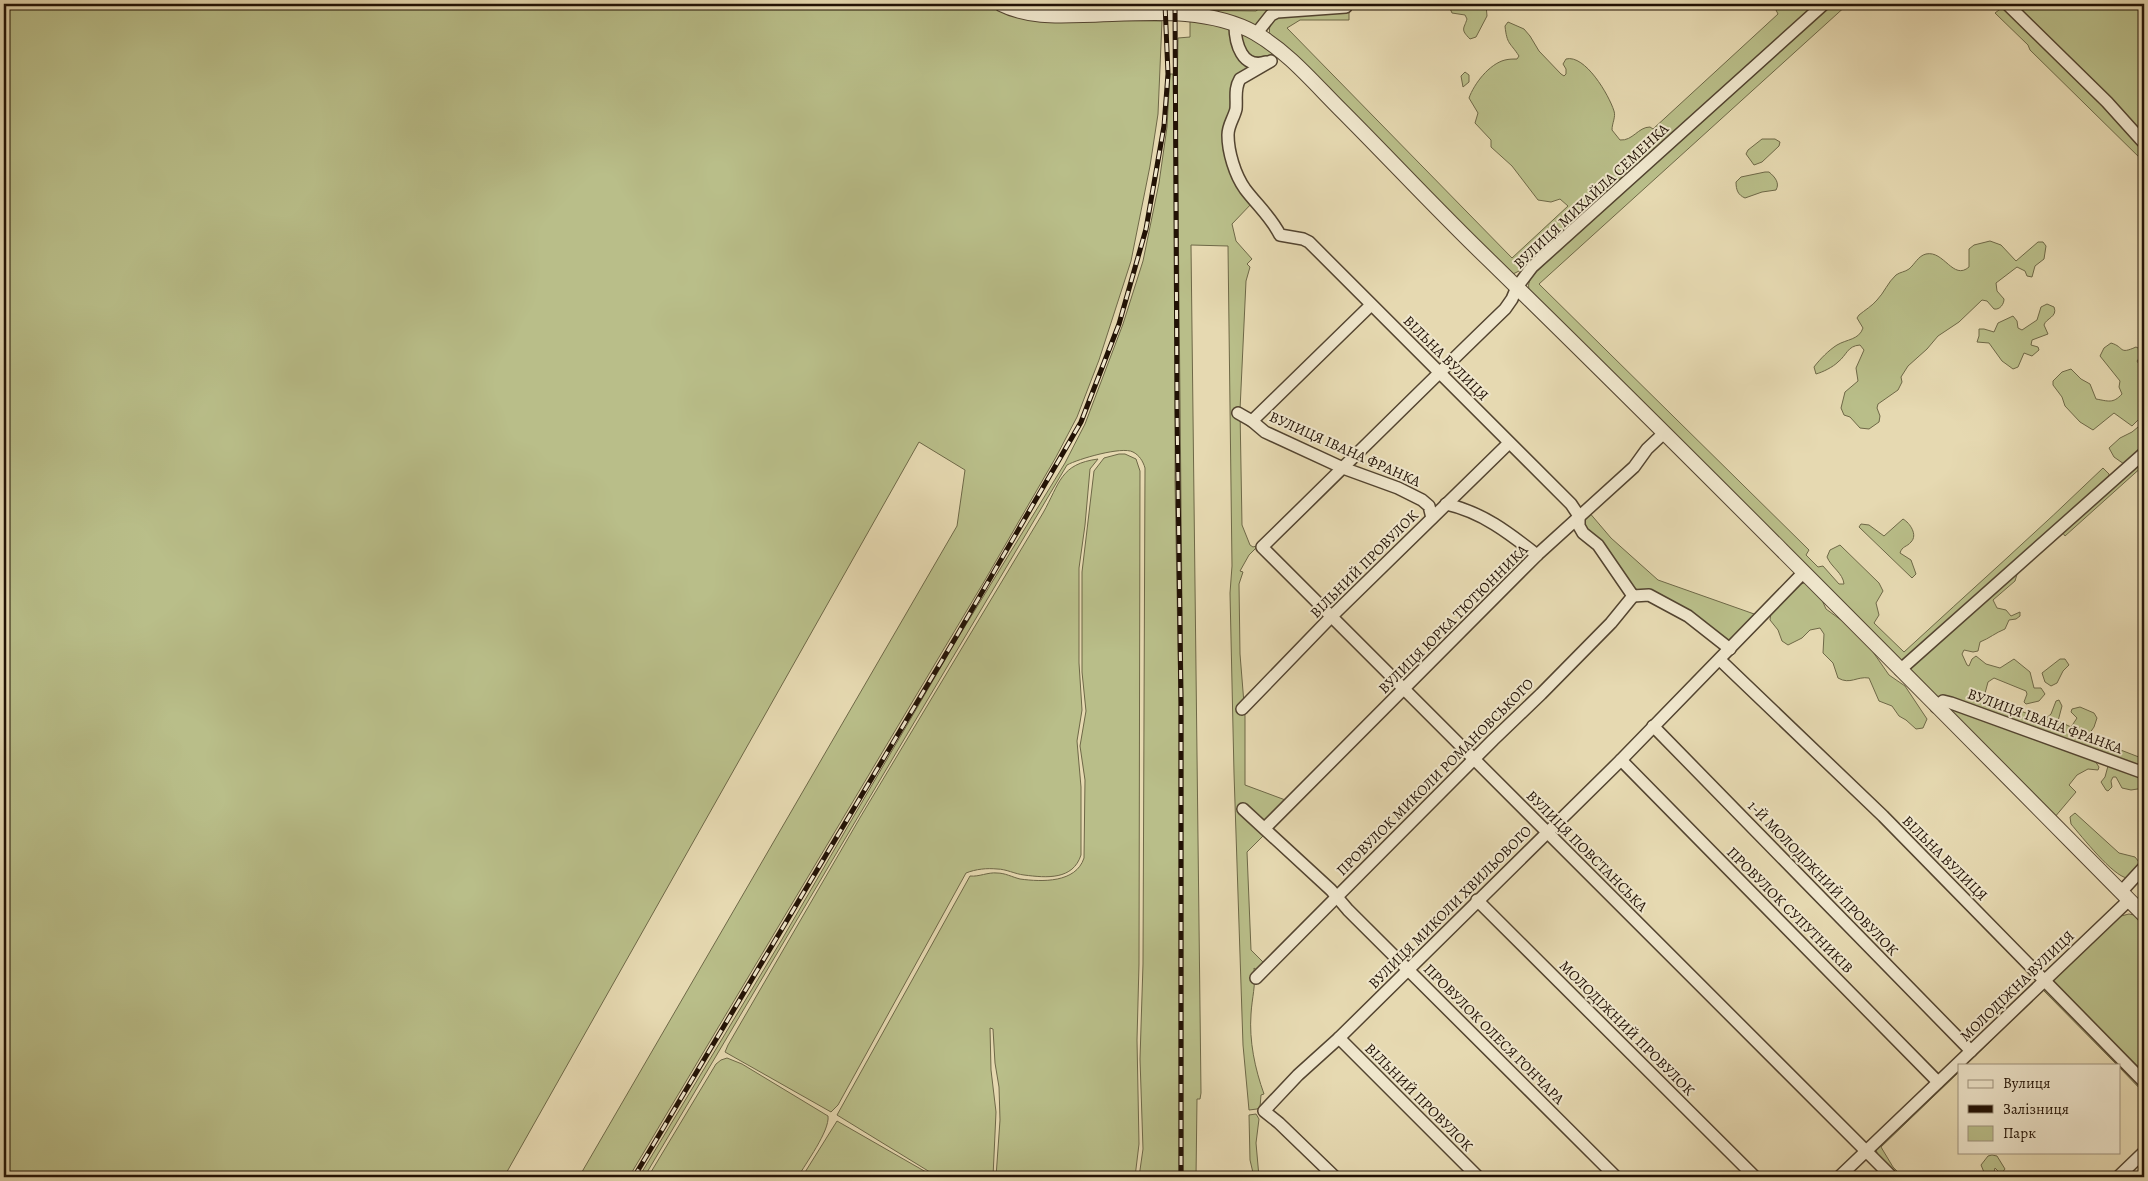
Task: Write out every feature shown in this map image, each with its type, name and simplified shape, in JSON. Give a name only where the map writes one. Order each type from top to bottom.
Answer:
[{"type":"street","points":[[1001,4],[1023,12],[1060,16],[1175,15],[1210,18],[1235,25],[1256,34],[1284,54],[1387,154],[1488,260],[1517,286],[2144,915]]},
{"type":"street","points":[[1256,34],[1271,15],[1276,12],[1346,7],[1345,4]]},
{"type":"street","name":"ВУЛИЦЯ МИХАЙЛА СЕМЕНКА","points":[[1262,547],[1438,372],[1505,309],[1512,299],[1517,286],[1532,267],[1824,4]]},
{"type":"street","points":[[2007,4],[2107,102],[2144,143]]},
{"type":"street","points":[[1235,25],[1237,47],[1247,60],[1258,63],[1271,61]]},
{"type":"street","name":"ВІЛЬНА ВУЛИЦЯ","points":[[1284,54],[1240,79],[1236,88],[1236,110],[1228,134],[1238,176],[1244,188],[1271,219],[1280,235],[1303,239],[1309,242],[1571,504],[1578,516],[1579,526],[1583,533],[1598,545],[1633,596]]},
{"type":"street","points":[[1252,420],[1371,305]]},
{"type":"street","name":"ВУЛИЦЯ ІВАНА ФРАНКА","points":[[1238,413],[1252,420],[1265,432],[1343,468],[1398,488],[1422,500],[1429,506],[1432,518]]},
{"type":"street","name":"ВУЛИЦЯ ЮРКА ТЮТЮННИКА","points":[[1265,828],[1537,555],[1634,467],[1664,433]]},
{"type":"street","name":"ВІЛЬНИЙ ПРОВУЛОК","points":[[1242,709],[1331,617],[1510,443]]},
{"type":"street","points":[[1900,670],[2144,452]]},
{"type":"street","points":[[1446,504],[1470,510],[1537,555]]},
{"type":"street","name":"ВУЛИЦЯ ПОВСТАНСЬКА","points":[[1262,547],[1892,1177]]},
{"type":"street","name":"ВУЛИЦЯ МИКОЛИ ХВИЛЬОВОГО","points":[[1335,1177],[1264,1111],[1298,1075],[1339,1038],[1621,760],[1803,573]]},
{"type":"street","points":[[1633,596],[1649,595],[1709,631],[1730,649]]},
{"type":"street","name":"ПРОВУЛОК МИКОЛИ РОМАНОВСЬКОГО","points":[[1256,978],[1548,687],[1611,623],[1633,596]]},
{"type":"street","name":"ВІЛЬНА ВУЛИЦЯ","points":[[1720,660],[1883,816],[2144,1082]]},
{"type":"street","name":"ВУЛИЦЯ ІВАНА ФРАНКА","points":[[1936,707],[1943,702],[1951,703],[2144,774]]},
{"type":"street","name":"1-Й МОЛОДІЖНИЙ ПРОВУЛОК","points":[[1654,726],[1971,1051]]},
{"type":"street","name":"ПРОВУЛОК СУПУТНИКІВ","points":[[1621,760],[1938,1082]]},
{"type":"street","name":"ПРОВУЛОК ОЛЕСЯ ГОНЧАРА","points":[[1244,808],[1336,897],[1616,1177]]},
{"type":"street","name":"МОЛОДІЖНА ВУЛИЦЯ","points":[[1839,1177],[2045,980],[2125,896],[2144,867]]},
{"type":"street","name":"МОЛОДІЖНИЙ ПРОВУЛОК","points":[[1477,900],[1755,1177]]},
{"type":"street","name":"ВІЛЬНИЙ ПРОВУЛОК","points":[[1339,1038],[1478,1177]]},
{"type":"street","points":[[2118,1177],[2144,1152]]},
{"type":"green space","points":[[4,4],[994,4],[1000,8],[1060,20],[1162,21],[1158,114],[1150,166],[1131,261],[1099,360],[1077,417],[985,580],[629,1177],[579,1177],[957,526],[965,470],[919,442],[504,1177],[4,1177]]},
{"type":"green space","points":[[1265,4],[1337,4],[1282,7],[1256,25],[1250,26],[1179,10],[1256,11]]},
{"type":"green space","points":[[1448,4],[1486,4],[1487,16],[1476,37],[1470,39],[1467,36],[1464,29],[1467,19],[1465,15],[1452,13]]},
{"type":"green space","points":[[1773,4],[1818,4],[1521,270],[1513,274],[1270,37],[1269,33],[1271,23],[1282,14],[1349,12],[1349,20],[1300,20],[1287,28],[1512,258],[1568,206],[1560,199],[1551,202],[1538,200],[1512,166],[1491,147],[1491,140],[1475,123],[1478,113],[1469,98],[1474,87],[1493,66],[1505,60],[1517,59],[1519,56],[1509,43],[1507,37],[1505,26],[1508,22],[1524,29],[1539,51],[1564,76],[1566,69],[1563,64],[1566,59],[1573,59],[1588,69],[1602,86],[1611,104],[1614,113],[1612,130],[1620,140],[1625,140],[1642,129],[1650,127],[1653,129],[1778,14]]},
{"type":"green space","points":[[1832,4],[1848,4],[1539,284],[1809,550],[1806,555],[1818,567],[1823,566],[1839,584],[1844,584],[1827,557],[1830,550],[1840,545],[1879,583],[1883,591],[1876,603],[1879,615],[1874,623],[1904,652],[2103,468],[2109,474],[2109,479],[2014,561],[1907,659],[1900,661],[1530,292],[1529,286],[1531,278],[1537,271]]},
{"type":"green space","points":[[2012,4],[2144,4],[2144,139]]},
{"type":"green space","points":[[2003,7],[2144,147],[2144,162],[1995,13]]},
{"type":"green space","points":[[1190,21],[1223,26],[1244,33],[1273,54],[1238,78],[1226,134],[1253,202],[1232,224],[1236,241],[1252,259],[1247,264],[1250,267],[1246,281],[1240,410],[1242,525],[1250,545],[1253,547],[1259,545],[1249,555],[1240,571],[1243,572],[1239,584],[1240,654],[1245,716],[1245,785],[1288,801],[1266,833],[1247,852],[1251,950],[1266,965],[1258,971],[1254,968],[1251,1008],[1253,1055],[1264,1094],[1261,1095],[1260,1107],[1249,1110],[1243,1045],[1234,773],[1230,593],[1232,566],[1228,246],[1191,245],[1201,1093],[1200,1099],[1197,1099],[1196,1177],[1183,1177],[1183,702],[1177,98],[1178,38],[1190,37]]},
{"type":"green space","points":[[1465,72],[1469,75],[1469,82],[1463,87],[1461,76]]},
{"type":"green space","points":[[1170,74],[1173,74],[1176,230],[1175,480],[1179,702],[1179,1177],[1139,1177],[1143,1149],[1140,1059],[1143,964],[1145,468],[1139,457],[1133,452],[1120,451],[1100,454],[1067,465],[646,1174],[643,1177],[639,1177],[781,941],[956,641],[1065,463],[1085,424],[1123,324],[1143,261],[1159,183],[1167,127]]},
{"type":"green space","points":[[1762,139],[1775,139],[1780,142],[1779,146],[1762,162],[1754,165],[1746,154],[1748,150]]},
{"type":"green space","points":[[1769,172],[1775,178],[1777,183],[1776,190],[1762,192],[1745,198],[1739,194],[1736,182],[1741,177]]},
{"type":"green space","points":[[1990,241],[2001,245],[2016,261],[2038,242],[2043,242],[2046,246],[2044,259],[2035,266],[2032,277],[2027,276],[2025,271],[2017,267],[1996,283],[1997,291],[2004,299],[2000,308],[1994,309],[1987,301],[1982,300],[1959,322],[1938,336],[1908,366],[1901,377],[1902,382],[1898,390],[1878,404],[1879,422],[1869,429],[1860,428],[1850,417],[1844,415],[1841,408],[1845,392],[1858,381],[1856,368],[1864,350],[1860,345],[1852,347],[1836,364],[1819,373],[1816,374],[1814,367],[1834,347],[1859,335],[1863,328],[1857,318],[1859,315],[1875,302],[1896,275],[1909,269],[1921,256],[1932,254],[1938,256],[1953,268],[1963,270],[1969,267],[1969,249],[1974,245]]},
{"type":"green space","points":[[2047,304],[2054,307],[2055,310],[2044,325],[2048,334],[2032,340],[2031,345],[2038,347],[2039,350],[2032,356],[2024,353],[2018,367],[2013,369],[2002,361],[1989,343],[1977,342],[1979,329],[1994,332],[1998,323],[2013,316],[2017,321],[2018,328],[2022,330],[2037,320],[2041,307]]},
{"type":"green space","points":[[2111,343],[2124,350],[2136,347],[2142,350],[2141,356],[2137,361],[2140,366],[2144,367],[2144,418],[2139,419],[2132,426],[2114,413],[2093,430],[2080,422],[2065,406],[2062,397],[2053,385],[2053,381],[2062,372],[2071,369],[2081,379],[2090,384],[2096,399],[2110,401],[2116,399],[2122,394],[2119,387],[2120,381],[2100,356],[2104,348]]},
{"type":"green space","points":[[2144,422],[2144,448],[2124,464],[2114,457],[2109,448]]},
{"type":"green space","points":[[1125,454],[1136,459],[1140,471],[1139,964],[1137,1040],[1139,1144],[1135,1177],[996,1177],[1000,1120],[999,1087],[995,1063],[993,1029],[990,1028],[991,1070],[996,1112],[993,1177],[938,1177],[837,1115],[970,876],[994,873],[1038,881],[1057,879],[1074,872],[1084,858],[1085,780],[1080,746],[1086,711],[1082,672],[1082,572],[1094,471],[1104,458]]},
{"type":"green space","points":[[2144,458],[2144,465],[2065,536],[2062,532]]},
{"type":"green space","points":[[1098,459],[1090,469],[1079,568],[1079,663],[1082,710],[1077,741],[1081,787],[1081,855],[1072,869],[1058,876],[1033,876],[993,869],[966,873],[838,1105],[831,1112],[725,1052],[861,816],[1043,513],[1058,484],[1068,470],[1076,465]]},
{"type":"green space","points":[[1588,511],[1611,538],[1658,580],[1757,615],[1731,640],[1726,641],[1635,592],[1585,531],[1582,519]]},
{"type":"green space","points":[[1903,519],[1910,526],[1914,536],[1900,553],[1911,560],[1916,574],[1912,578],[1859,527],[1861,524],[1869,525],[1884,536]]},
{"type":"green space","points":[[2018,571],[2015,581],[1993,600],[1997,608],[2006,610],[2011,616],[2020,612],[2020,616],[2009,620],[2005,629],[1980,642],[1978,651],[1964,650],[1962,654],[1969,666],[1972,659],[1976,656],[1986,664],[2000,668],[2014,659],[2030,672],[2034,688],[2041,688],[2045,694],[2039,701],[2026,704],[2024,702],[2027,694],[2026,691],[1994,678],[1988,682],[1984,697],[2044,720],[2051,714],[2056,701],[2059,700],[2062,706],[2058,721],[2071,727],[2077,718],[2071,712],[2072,709],[2080,707],[2094,713],[2097,718],[2094,727],[2087,737],[2144,759],[2144,771],[1937,701],[1910,670],[1910,667]]},
{"type":"green space","points":[[1805,583],[1822,600],[1826,609],[1841,620],[1873,652],[1889,675],[1905,686],[1927,719],[1923,728],[1916,729],[1899,716],[1892,706],[1879,701],[1869,678],[1846,681],[1838,678],[1833,663],[1823,653],[1824,634],[1820,628],[1810,630],[1802,638],[1788,645],[1782,641],[1778,630],[1770,620],[1771,613],[1799,584]]},
{"type":"green space","points":[[2060,659],[2065,659],[2069,665],[2063,671],[2057,683],[2051,686],[2045,682],[2042,673]]},
{"type":"green space","points":[[1946,705],[2095,761],[2099,767],[2098,770],[2088,769],[2077,775],[2069,785],[2076,792],[2054,818]]},
{"type":"green space","points":[[2108,766],[2144,777],[2144,788],[2131,790],[2122,788],[2116,777],[2113,777],[2111,781],[2112,787],[2108,791],[2106,790],[2101,782],[2105,777]]},
{"type":"green space","points":[[2075,813],[2119,853],[2135,857],[2139,862],[2139,866],[2127,878],[2114,871],[2071,824],[2070,817]]},
{"type":"green space","points":[[2134,915],[2144,926],[2144,1078],[2053,984],[2052,980],[2121,916]]},
{"type":"green space","points":[[2043,987],[2144,1086],[2144,1093],[2120,1068],[2120,1064],[2116,1064],[2043,990],[1967,1064],[1963,1064]]},
{"type":"green space","points":[[727,1058],[742,1064],[828,1116],[825,1130],[798,1177],[648,1177],[716,1064]]},
{"type":"green space","points":[[1958,1069],[1958,1073],[1881,1147],[1893,1167],[1903,1177],[1896,1177],[1878,1157],[1876,1149]]},
{"type":"green space","points":[[1256,1114],[1259,1119],[1256,1143],[1259,1177],[1254,1177],[1250,1160],[1249,1115]]},
{"type":"green space","points":[[837,1121],[933,1176],[802,1177]]},
{"type":"green space","points":[[1988,1156],[1997,1156],[2005,1169],[2001,1174],[1995,1168],[1994,1172],[1998,1177],[1986,1177],[1981,1165]]},
{"type":"railway","points":[[634,1177],[956,637],[1081,422],[1119,324],[1146,229],[1164,126],[1168,74],[1165,4]]},
{"type":"railway","points":[[1175,4],[1181,702],[1181,1177]]}]
